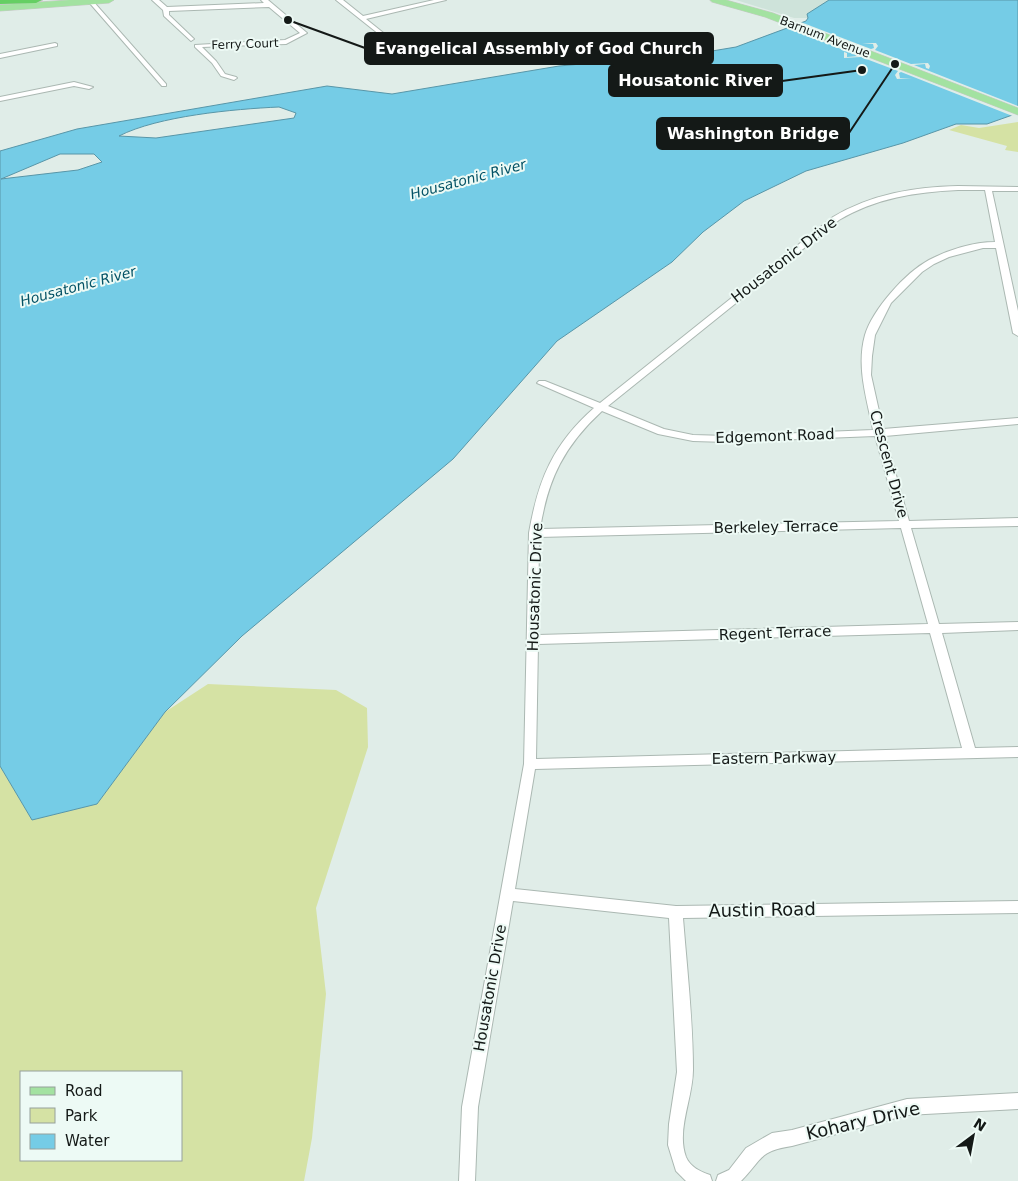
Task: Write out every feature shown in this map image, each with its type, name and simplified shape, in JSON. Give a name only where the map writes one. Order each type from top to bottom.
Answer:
[{"type":"highway","points":[[0,1],[36,0]]},
{"type":"main road","points":[[0,8],[110,0]]},
{"type":"main road","name":"Barnum Avenue","points":[[715,0],[777,18],[1018,112]]},
{"type":"street","name":"Ferry Court","points":[[155,0],[166,9],[166,14],[191,39],[204,42],[199,46]]},
{"type":"street","name":"Ferry Court","points":[[199,46],[286,42],[304,33],[264,0]]},
{"type":"street","points":[[339,0],[409,56]]},
{"type":"street","points":[[361,18],[443,0]]},
{"type":"street","points":[[89,1],[164,85]]},
{"type":"street","points":[[166,9],[271,5]]},
{"type":"street","points":[[0,56],[55,45]]},
{"type":"street","name":"Ferry Court","points":[[199,46],[223,75],[234,78]]},
{"type":"street","points":[[0,99],[74,84],[89,86]]},
{"type":"street","name":"Housatonic Drive","points":[[467,1181],[470,1107],[530,764],[534,533],[540,497],[550,472],[565,446],[601,408],[738,296],[848,212],[874,200],[905,192],[953,187],[1018,189]]},
{"type":"street","points":[[988,188],[1018,333]]},
{"type":"street","name":"Crescent Drive","points":[[970,753],[936,628],[904,524],[866,375],[870,335],[888,302],[908,280],[931,262],[964,250],[999,244]]},
{"type":"street","name":"Edgemont Road","points":[[542,383],[662,432],[693,438],[879,432],[1018,421]]},
{"type":"street","name":"Berkeley Terrace","points":[[534,533],[1018,522]]},
{"type":"street","name":"Regent Terrace","points":[[533,640],[1018,626]]},
{"type":"street","name":"Eastern Parkway","points":[[530,764],[1018,752]]},
{"type":"street","name":"Austin Road","points":[[506,894],[676,912],[1018,907]]},
{"type":"street","points":[[676,912],[685,1074],[676,1122],[675,1139],[682,1166],[692,1176],[704,1181]]},
{"type":"street","name":"Kohary Drive","points":[[724,1181],[742,1169],[752,1154],[772,1141],[792,1138],[908,1107],[1018,1101]]},
{"type":"shaded area","points":[[736,0],[829,0],[808,14],[808,18],[794,18]]},
{"type":"green space","points":[[1018,122],[1018,152],[1005,150],[1007,146],[949,130],[961,125],[979,128]]},
{"type":"green space","points":[[208,684],[336,690],[367,708],[368,747],[316,908],[326,994],[312,1138],[304,1181],[0,1181],[0,766],[32,820],[97,804],[165,712]]},
{"type":"water","points":[[829,0],[1018,0],[1018,113],[987,124],[956,124],[903,143],[806,171],[744,201],[703,232],[672,262],[557,341],[453,459],[242,636],[165,712],[97,804],[32,820],[0,766],[0,151],[77,129],[327,86],[392,94],[559,66],[694,54],[736,47],[806,21],[808,18],[807,14]],"holes":[[[279,107],[296,113],[294,118],[156,138],[119,136],[154,123],[197,115]],[[60,154],[94,154],[102,162],[78,170],[1,179]]]},
{"type":"pier","points":[[798,21],[871,49],[874,48],[873,44],[862,43],[876,43],[878,46],[875,50],[911,64],[928,63],[929,69],[926,68],[925,64],[914,65],[1018,106],[1018,115],[1015,117],[901,72],[899,73],[900,78],[912,78],[897,79],[895,75],[898,71],[861,57],[844,58],[844,52],[847,53],[847,57],[858,56],[784,26]]},
{"type":"place","name":"Evangelical Assembly of God Church","points":[[288,20]]},
{"type":"place","name":"Washington Bridge","points":[[895,64]]},
{"type":"place","name":"Housatonic River","points":[[862,70]]}]
